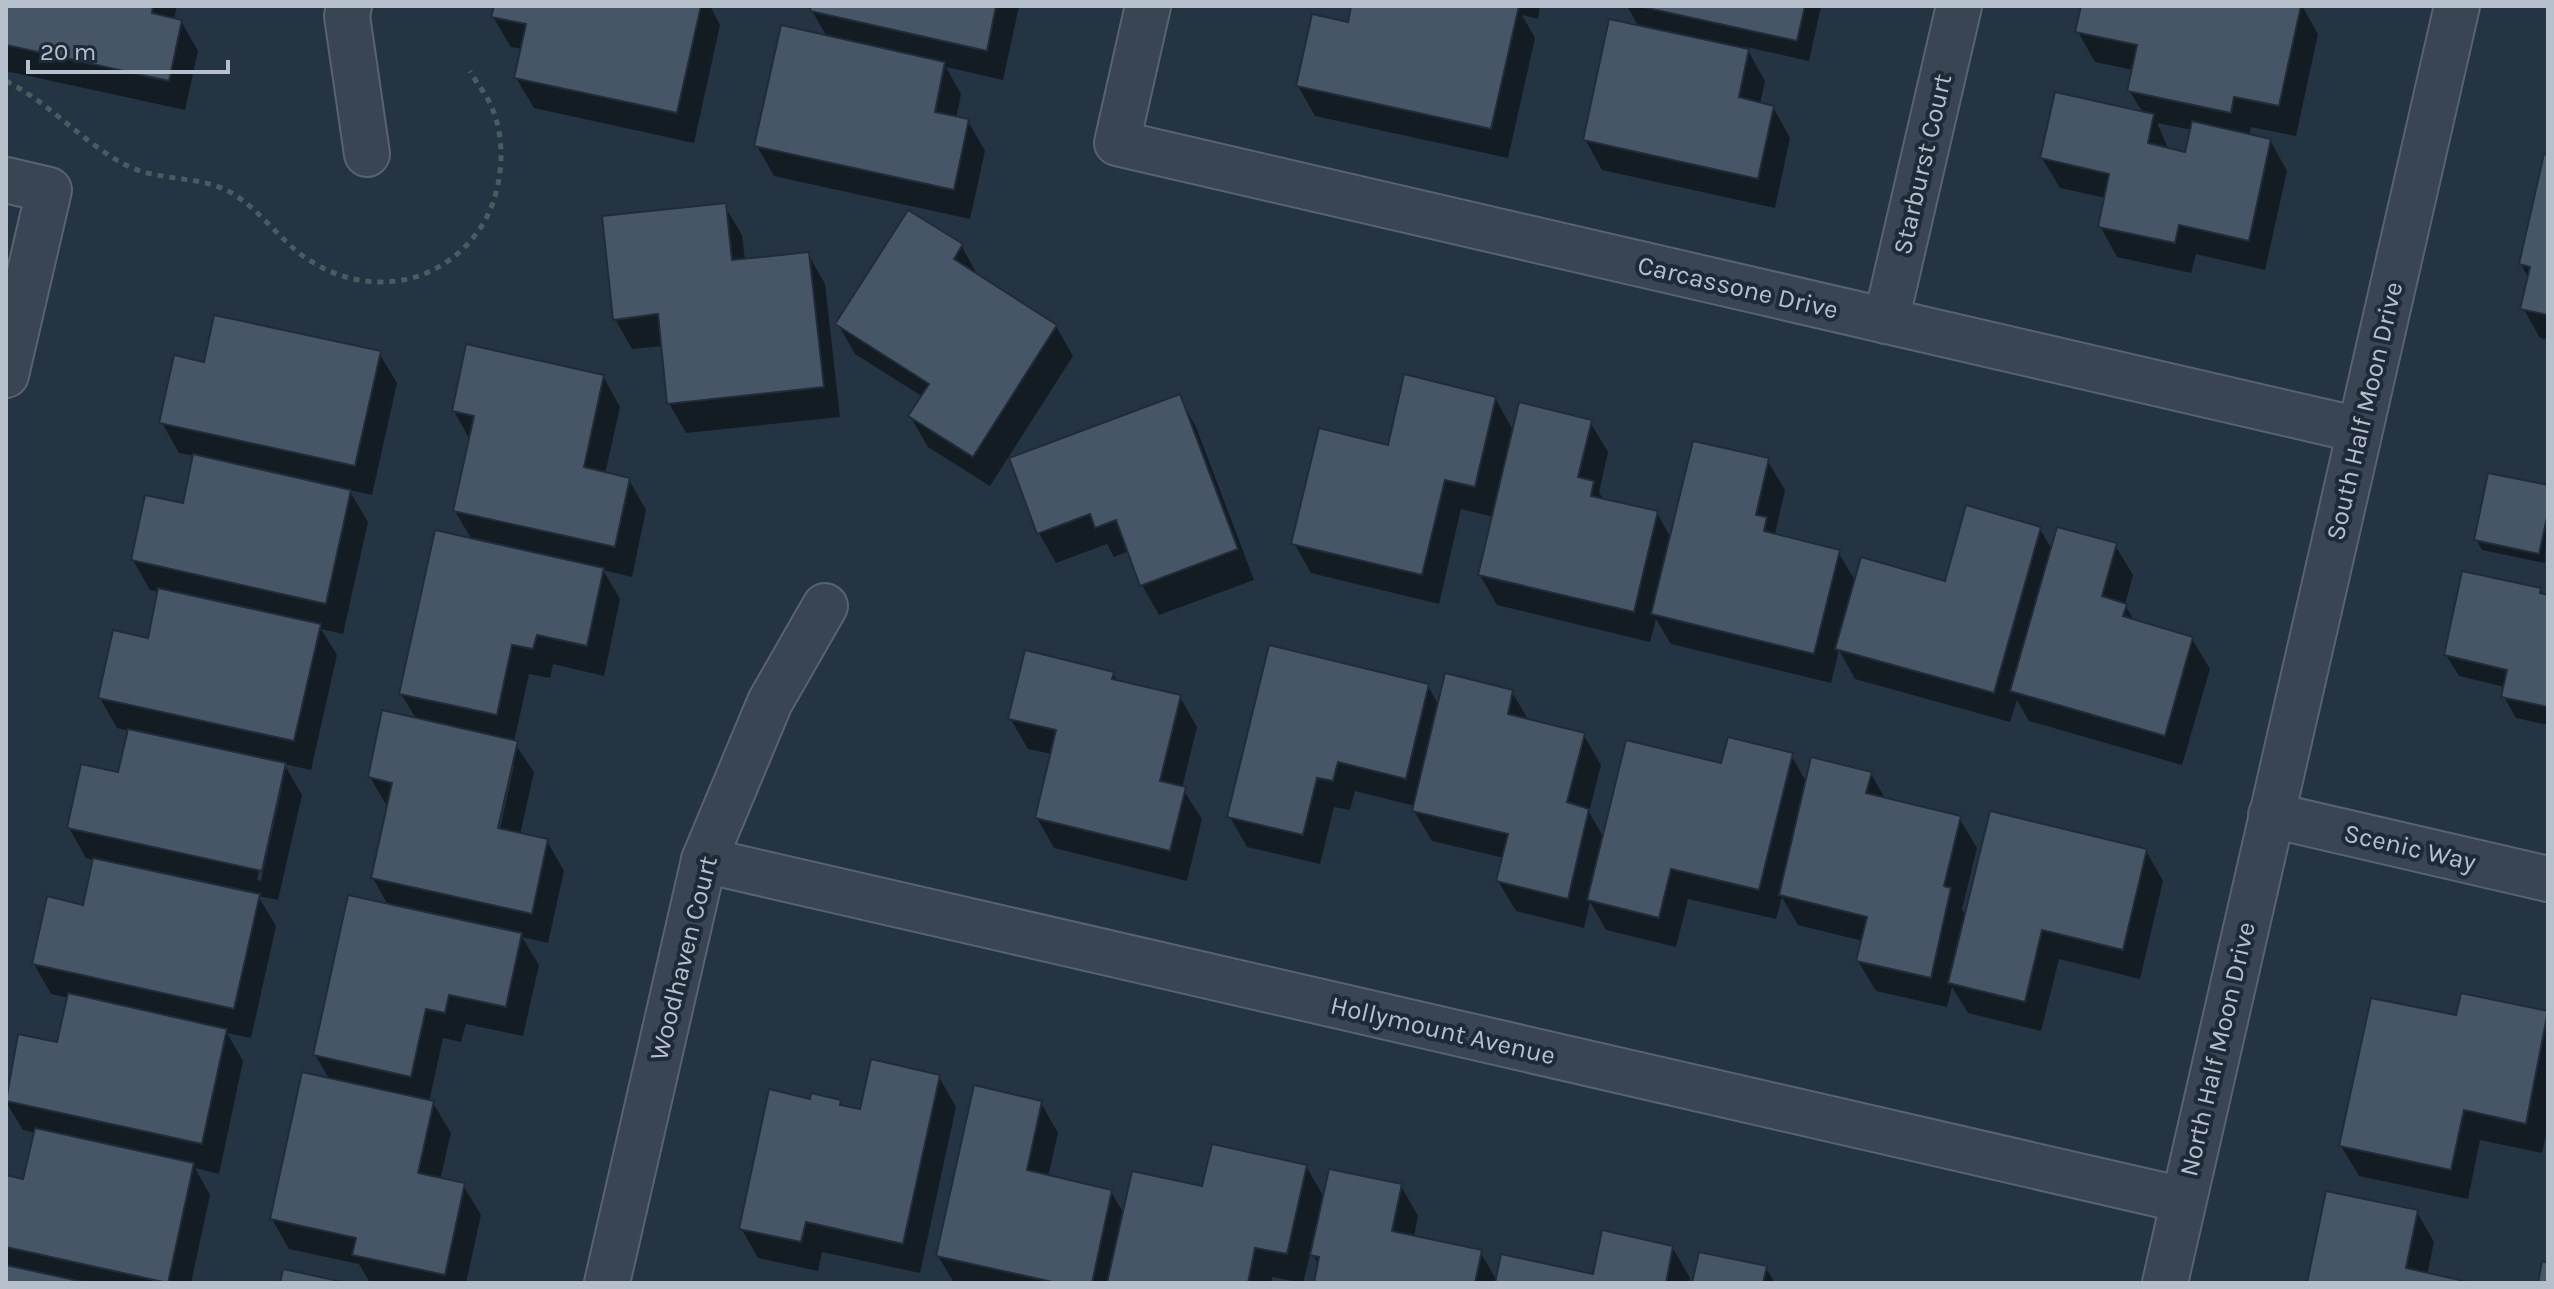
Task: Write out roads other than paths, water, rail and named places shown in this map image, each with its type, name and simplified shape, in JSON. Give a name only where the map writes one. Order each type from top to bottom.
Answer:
[{"type":"street","points":[[349,6],[347,16],[367,154]]},
{"type":"street","name":"Carcassone Drive","points":[[1148,6],[1117,143],[2359,430]]},
{"type":"street","name":"Starburst Court","points":[[1886,321],[1959,6]]},
{"type":"street","name":"South Half Moon Drive","points":[[2271,815],[2457,6]]},
{"type":"street","points":[[6,180],[49,190],[6,375]]},
{"type":"street","name":"Woodhaven Court","points":[[607,1283],[704,860],[770,702],[825,606]]},
{"type":"street","name":"Scenic Way","points":[[2271,815],[2548,879]]},
{"type":"street","name":"North Half Moon Drive","points":[[2165,1283],[2271,815]]},
{"type":"street","name":"Hollymount Avenue","points":[[704,860],[2183,1200]]}]
